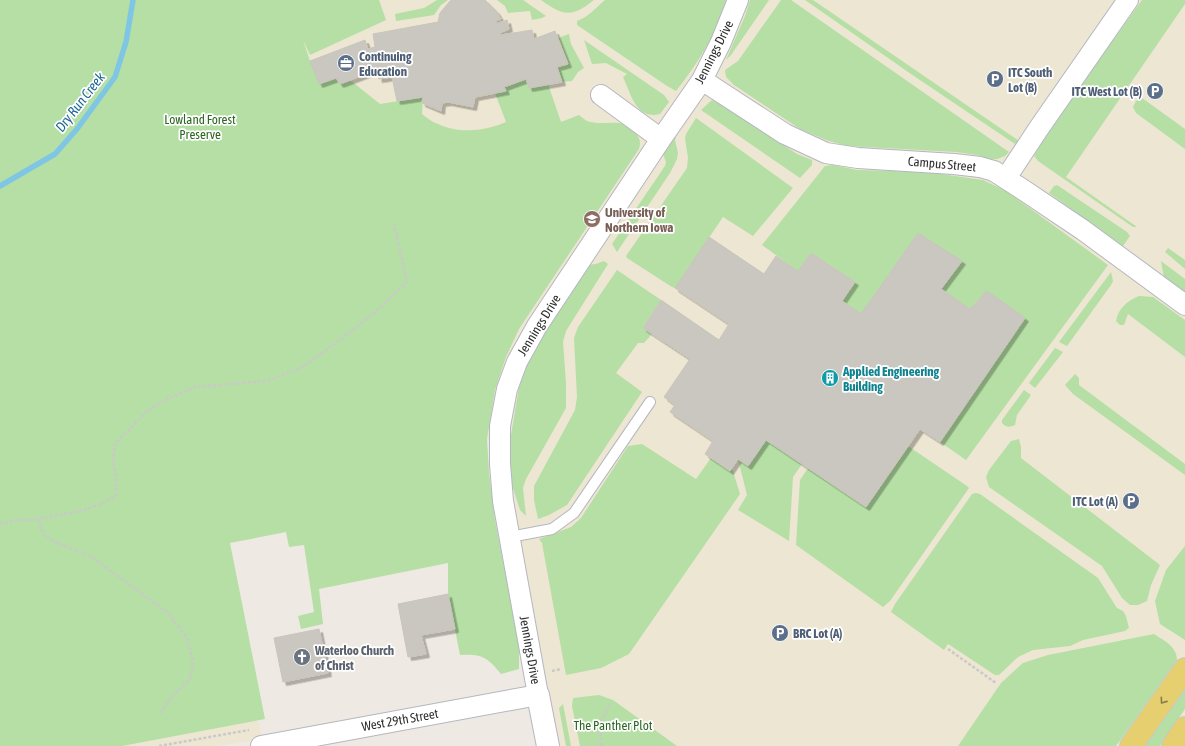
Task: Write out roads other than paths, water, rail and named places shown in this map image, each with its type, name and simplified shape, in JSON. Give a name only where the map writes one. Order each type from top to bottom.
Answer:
[{"type":"main road","points":[[1131,746],[1185,669]]},
{"type":"main road","points":[[1172,746],[1185,728]]},
{"type":"street","name":"Jennings Drive","points":[[538,695],[503,502],[500,464],[500,426],[507,389],[517,362],[537,326],[702,80],[721,42],[738,0]]},
{"type":"street","points":[[1006,178],[1128,0]]},
{"type":"street","name":"Campus Street","points":[[702,80],[785,134],[826,153],[858,158],[930,162],[980,167],[994,171],[1083,230],[1185,305]]},
{"type":"street","points":[[602,95],[661,139]]},
{"type":"street","points":[[538,695],[548,746]]},
{"type":"street","name":"West 29th Street","points":[[261,746],[538,695]]},
{"type":"lane","points":[[510,537],[552,529],[574,513],[650,402]]},
{"type":"waterway","name":"Dry Run Creek","points":[[0,186],[55,154],[77,129],[115,77],[126,42],[133,0]]},
{"type":"place","name":"Continuing Education","points":[[346,63]]},
{"type":"place","name":"ITC South Lot (B)","points":[[995,79]]},
{"type":"place","name":"ITC West Lot (B)","points":[[1155,91]]},
{"type":"place","name":"University of Northern Iowa","points":[[592,219]]},
{"type":"place","name":"Applied Engineering Building","points":[[830,378]]},
{"type":"place","name":"ITC Lot (A)","points":[[1131,501]]},
{"type":"place","name":"BRC Lot (A)","points":[[780,633]]},
{"type":"place","name":"Waterloo Church of Christ","points":[[302,657]]},
{"type":"park label","name":"Lowland Forest Preserve","points":[[200,126]]},
{"type":"park label","name":"The Panther Plot","points":[[613,725]]}]
